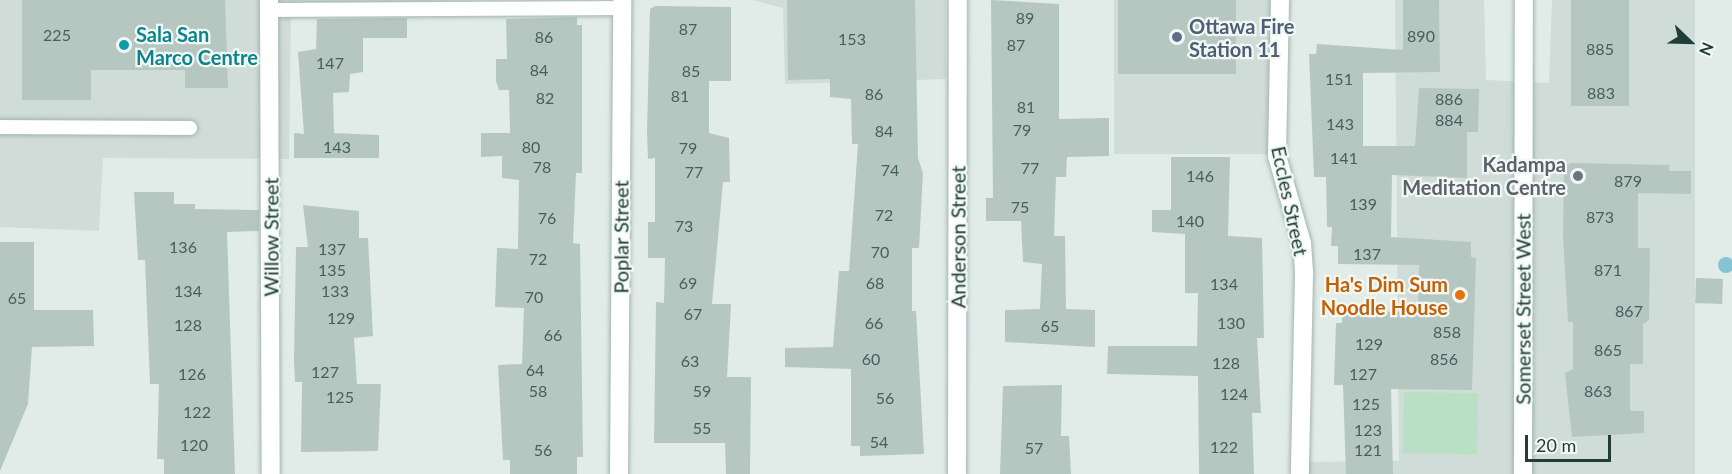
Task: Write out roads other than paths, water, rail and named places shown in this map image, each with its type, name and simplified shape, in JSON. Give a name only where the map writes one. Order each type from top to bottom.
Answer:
[{"type":"street","name":"Anderson Street","points":[[957,474],[958,0]]},
{"type":"street","name":"Eccles Street","points":[[1280,0],[1277,156],[1302,243],[1304,275],[1300,474]]},
{"type":"street","name":"Somerset Street West","points":[[1523,474],[1524,0]]},
{"type":"street","name":"Poplar Street","points":[[619,474],[622,4]]},
{"type":"street","name":"Willow Street","points":[[269,5],[271,474]]},
{"type":"lane","points":[[269,5],[622,4]]},
{"type":"lane","points":[[0,127],[190,128]]},
{"type":"water","points":[[1726,257],[1734,265],[1726,273],[1718,265]]},
{"type":"place","name":"Ottawa Fire Station 11","points":[[1177,37]]},
{"type":"place","name":"Sala San Marco Centre","points":[[124,45]]},
{"type":"place","name":"Kadampa Meditation Centre","points":[[1578,176]]},
{"type":"place","name":"Ha's Dim Sum Noodle House","points":[[1460,295]]}]
